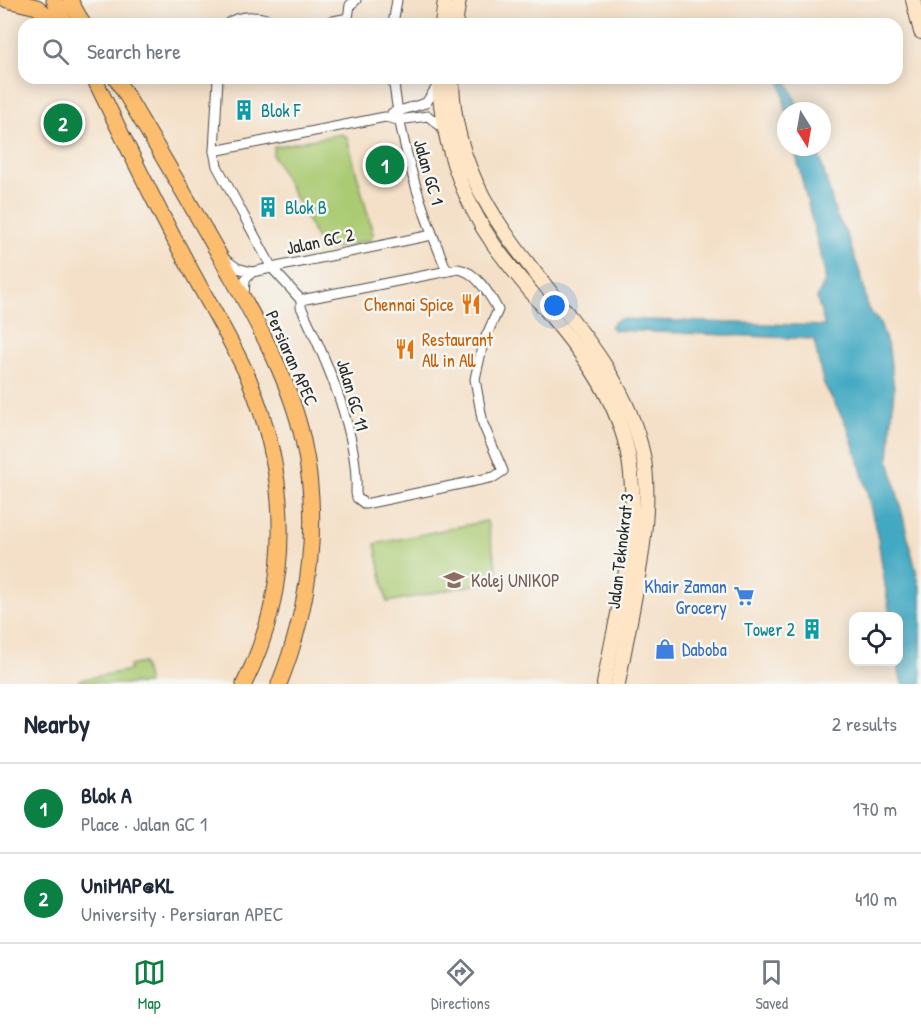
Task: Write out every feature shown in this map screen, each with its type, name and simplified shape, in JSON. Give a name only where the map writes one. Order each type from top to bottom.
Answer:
[{"type":"main road","points":[[7,0],[37,7],[51,18]]},
{"type":"main road","points":[[54,0],[63,18]]},
{"type":"main road","points":[[70,0],[81,18]]},
{"type":"main road","points":[[81,0],[84,18]]},
{"type":"main road","points":[[443,18],[445,0]]},
{"type":"main road","points":[[456,18],[459,0]]},
{"type":"main road","points":[[916,1],[921,32]]},
{"type":"main road","points":[[97,84],[180,249],[236,351],[263,417],[277,475],[281,522],[276,590],[266,630],[244,684]]},
{"type":"main road","name":"Persiaran APEC","points":[[119,84],[244,300],[290,397],[307,464],[311,521],[306,598],[293,650],[279,684]]},
{"type":"main road","name":"Jalan Teknokrat 3","points":[[443,84],[446,131],[457,172],[482,226],[596,376],[611,402],[626,447],[632,484],[631,523],[604,684]]},
{"type":"main road","name":"Jalan Teknokrat 3","points":[[444,84],[470,169],[486,206],[513,245],[612,374],[631,418],[643,456],[645,514],[618,684]]},
{"type":"main road","points":[[254,684],[264,653],[266,630]]},
{"type":"main road","points":[[286,684],[293,650]]},
{"type":"street","points":[[348,18],[349,8],[356,0]]},
{"type":"street","points":[[394,18],[396,0]]},
{"type":"street","points":[[218,84],[214,151],[217,166],[272,268],[301,300],[447,271]]},
{"type":"street","name":"Jalan GC 1","points":[[394,84],[398,120],[414,189],[447,271]]},
{"type":"street","points":[[214,151],[385,117],[397,109],[426,103],[440,84]]},
{"type":"street","points":[[385,117],[398,120],[428,116],[446,131]]},
{"type":"street","name":"Jalan GC 2","points":[[250,273],[432,235]]},
{"type":"street","points":[[219,255],[237,268],[250,273],[244,282],[244,300]]},
{"type":"street","name":"Jalan GC 11","points":[[301,300],[301,307],[328,363],[340,400],[348,434],[356,493],[360,501],[370,503],[494,477],[503,471],[483,424],[475,379],[483,343],[498,313],[496,306],[478,281],[469,273],[458,269],[447,271]]},
{"type":"green space","points":[[341,134],[347,137],[373,234],[370,240],[328,250],[320,245],[273,155],[274,147]]},
{"type":"green space","points":[[487,521],[499,580],[387,602],[375,544]]},
{"type":"green space","points":[[143,663],[148,684],[103,684],[102,682],[79,684],[79,680],[130,670],[129,666]]},
{"type":"water","points":[[781,84],[789,84],[796,102],[784,102]]},
{"type":"water","points":[[796,156],[820,156],[836,215],[847,235],[862,279],[868,309],[880,323],[889,350],[894,388],[889,460],[921,591],[921,684],[902,684],[898,666],[903,666],[903,612],[889,612],[878,539],[865,483],[848,428],[823,382],[814,339],[614,330],[610,326],[619,319],[825,326],[817,298],[825,281]]},
{"type":"place","name":"Blok F","points":[[244,110]]},
{"type":"place","name":"UniMAP@KL","points":[[63,123]]},
{"type":"place","name":"Blok A","points":[[385,165]]},
{"type":"place","name":"Blok B","points":[[268,207]]},
{"type":"place","name":"Chennai Spice","points":[[471,304]]},
{"type":"place","name":"Restaurant All in All","points":[[405,349]]},
{"type":"place","name":"Kolej UNIKOP","points":[[454,580]]},
{"type":"place","name":"Khair Zaman Grocery","points":[[744,596]]},
{"type":"place","name":"Tower 2","points":[[812,629]]},
{"type":"place","name":"Daboba","points":[[665,649]]}]
